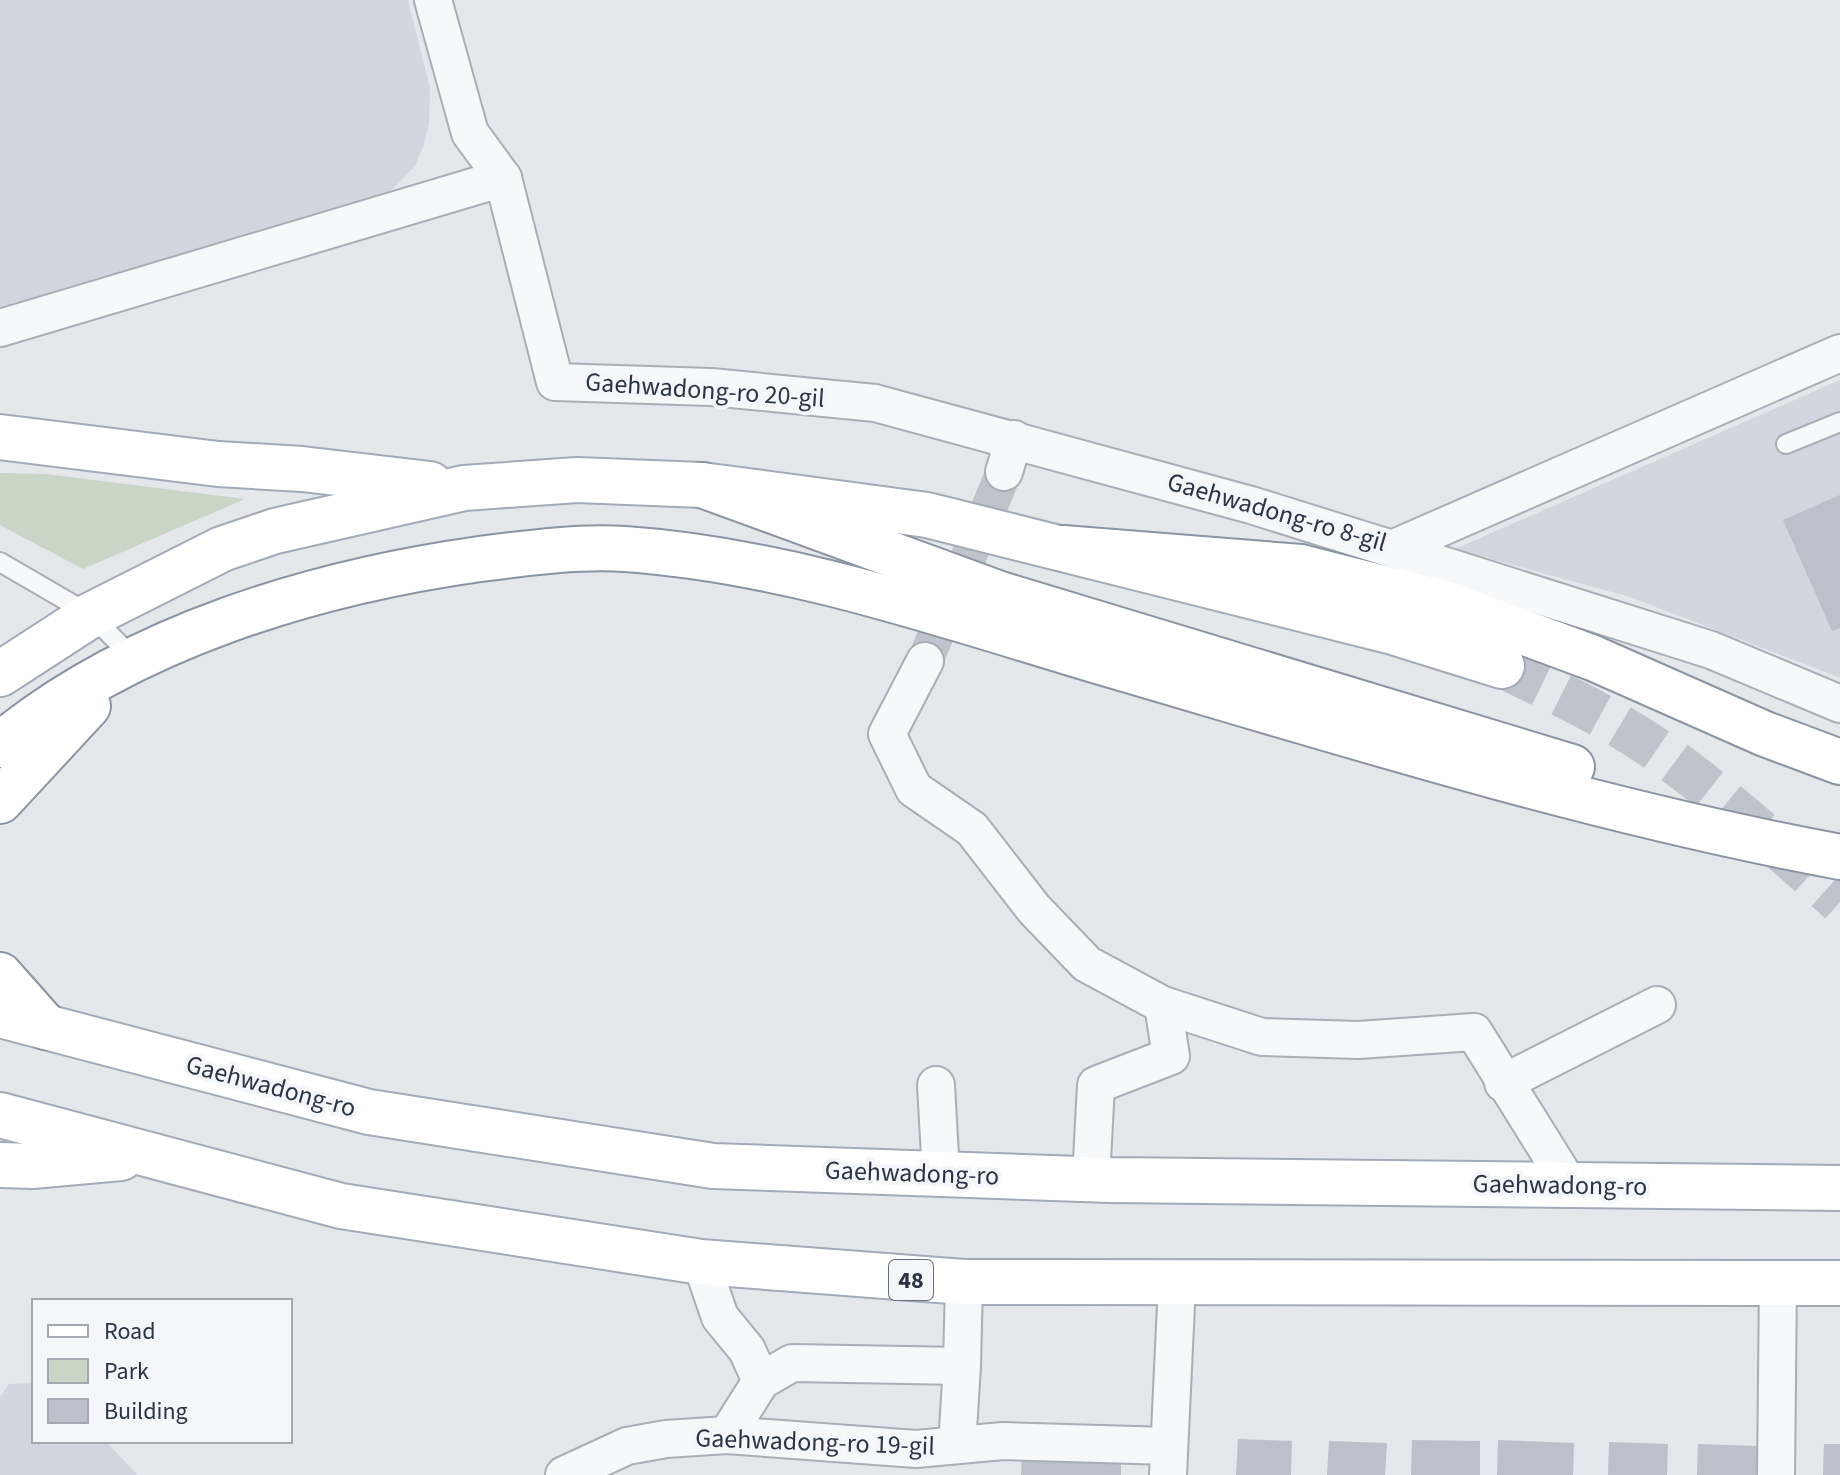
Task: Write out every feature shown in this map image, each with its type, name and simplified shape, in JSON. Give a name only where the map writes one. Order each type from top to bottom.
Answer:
[{"type":"main road","points":[[0,437],[464,488]]},
{"type":"main road","points":[[0,674],[91,615],[222,549],[275,531],[464,488],[577,480],[702,485],[927,515],[1393,632],[1502,666]]},
{"type":"main road","points":[[702,485],[1000,594],[1538,758],[1767,816],[1840,826]]},
{"type":"main road","points":[[0,745],[80,688],[134,659],[299,595],[397,571],[524,553],[619,548],[705,557],[857,590],[1498,779],[1747,840],[1840,857]]},
{"type":"main road","points":[[1063,548],[1301,567],[1450,605],[1593,658],[1765,734],[1840,762]]},
{"type":"main road","points":[[0,801],[25,770],[134,659]]},
{"type":"main road","points":[[0,975],[46,1027]]},
{"type":"main road","name":"Gaehwadong-ro","points":[[0,1015],[369,1112],[713,1166],[1091,1179],[1840,1188]]},
{"type":"main road","name":"48","points":[[0,1115],[341,1206],[701,1262],[964,1282],[1840,1283]]},
{"type":"main road","points":[[0,1165],[32,1166],[152,1156]]},
{"type":"street","name":"Gaehwadong-ro 20-gil","points":[[433,0],[470,133],[503,178],[555,382],[711,387],[875,403]]},
{"type":"street","points":[[0,328],[503,178]]},
{"type":"street","name":"Gaehwadong-ro 8-gil","points":[[875,403],[1009,455],[1251,505],[1392,549],[1840,353]]},
{"type":"street","points":[[1392,549],[1711,650],[1840,704]]},
{"type":"street","points":[[925,661],[887,734],[914,789],[972,829],[1034,909],[1087,964],[1163,1005],[1262,1037],[1358,1040],[1474,1032],[1570,1186]]},
{"type":"street","points":[[1091,1179],[1096,1085],[1171,1056],[1163,1005]]},
{"type":"street","points":[[1503,1083],[1657,1005]]},
{"type":"street","points":[[936,1085],[941,1174]]},
{"type":"street","points":[[701,1262],[720,1317],[747,1350],[761,1381]]},
{"type":"street","points":[[957,1445],[964,1282]]},
{"type":"street","name":"Gaehwadong-ro 19-gil","points":[[564,1475],[627,1446],[666,1439],[727,1435],[916,1449],[1003,1441],[1168,1460],[1177,1283]]},
{"type":"street","points":[[1776,1475],[1778,1283]]},
{"type":"street","points":[[727,1435],[761,1381],[792,1363],[962,1366]]},
{"type":"lane","points":[[1786,444],[1840,422]]},
{"type":"lane","points":[[0,562],[91,615],[134,659]]},
{"type":"shaded area","points":[[0,0],[408,0],[430,88],[429,124],[423,147],[415,166],[383,199],[0,322]]},
{"type":"shaded area","points":[[1840,380],[1840,678],[1630,597],[1455,549]]},
{"type":"shaded area","points":[[32,1383],[32,1443],[107,1443],[138,1475],[0,1475],[0,1397],[9,1384]]},
{"type":"green space","points":[[0,473],[46,474],[245,499],[83,569],[0,525]]},
{"type":"building","points":[[1840,495],[1840,628],[1832,631],[1783,520]]},
{"type":"building","points":[[1238,1439],[1292,1441],[1291,1475],[1236,1475]]},
{"type":"building","points":[[1412,1440],[1480,1441],[1480,1475],[1411,1475]]},
{"type":"building","points":[[1498,1440],[1574,1443],[1573,1475],[1497,1475]]},
{"type":"building","points":[[1329,1441],[1387,1443],[1385,1475],[1327,1475]]},
{"type":"building","points":[[1609,1442],[1668,1444],[1667,1475],[1608,1475]]},
{"type":"building","points":[[1698,1444],[1757,1446],[1756,1475],[1697,1475]]},
{"type":"building","points":[[1824,1444],[1840,1444],[1840,1475],[1823,1475]]},
{"type":"building","points":[[1022,1454],[1121,1458],[1121,1475],[1021,1475]]},
{"type":"tunnel","points":[[925,661],[1004,472]]},
{"type":"tunnel","points":[[1502,666],[1607,719],[1667,757],[1734,809],[1840,902]]}]
